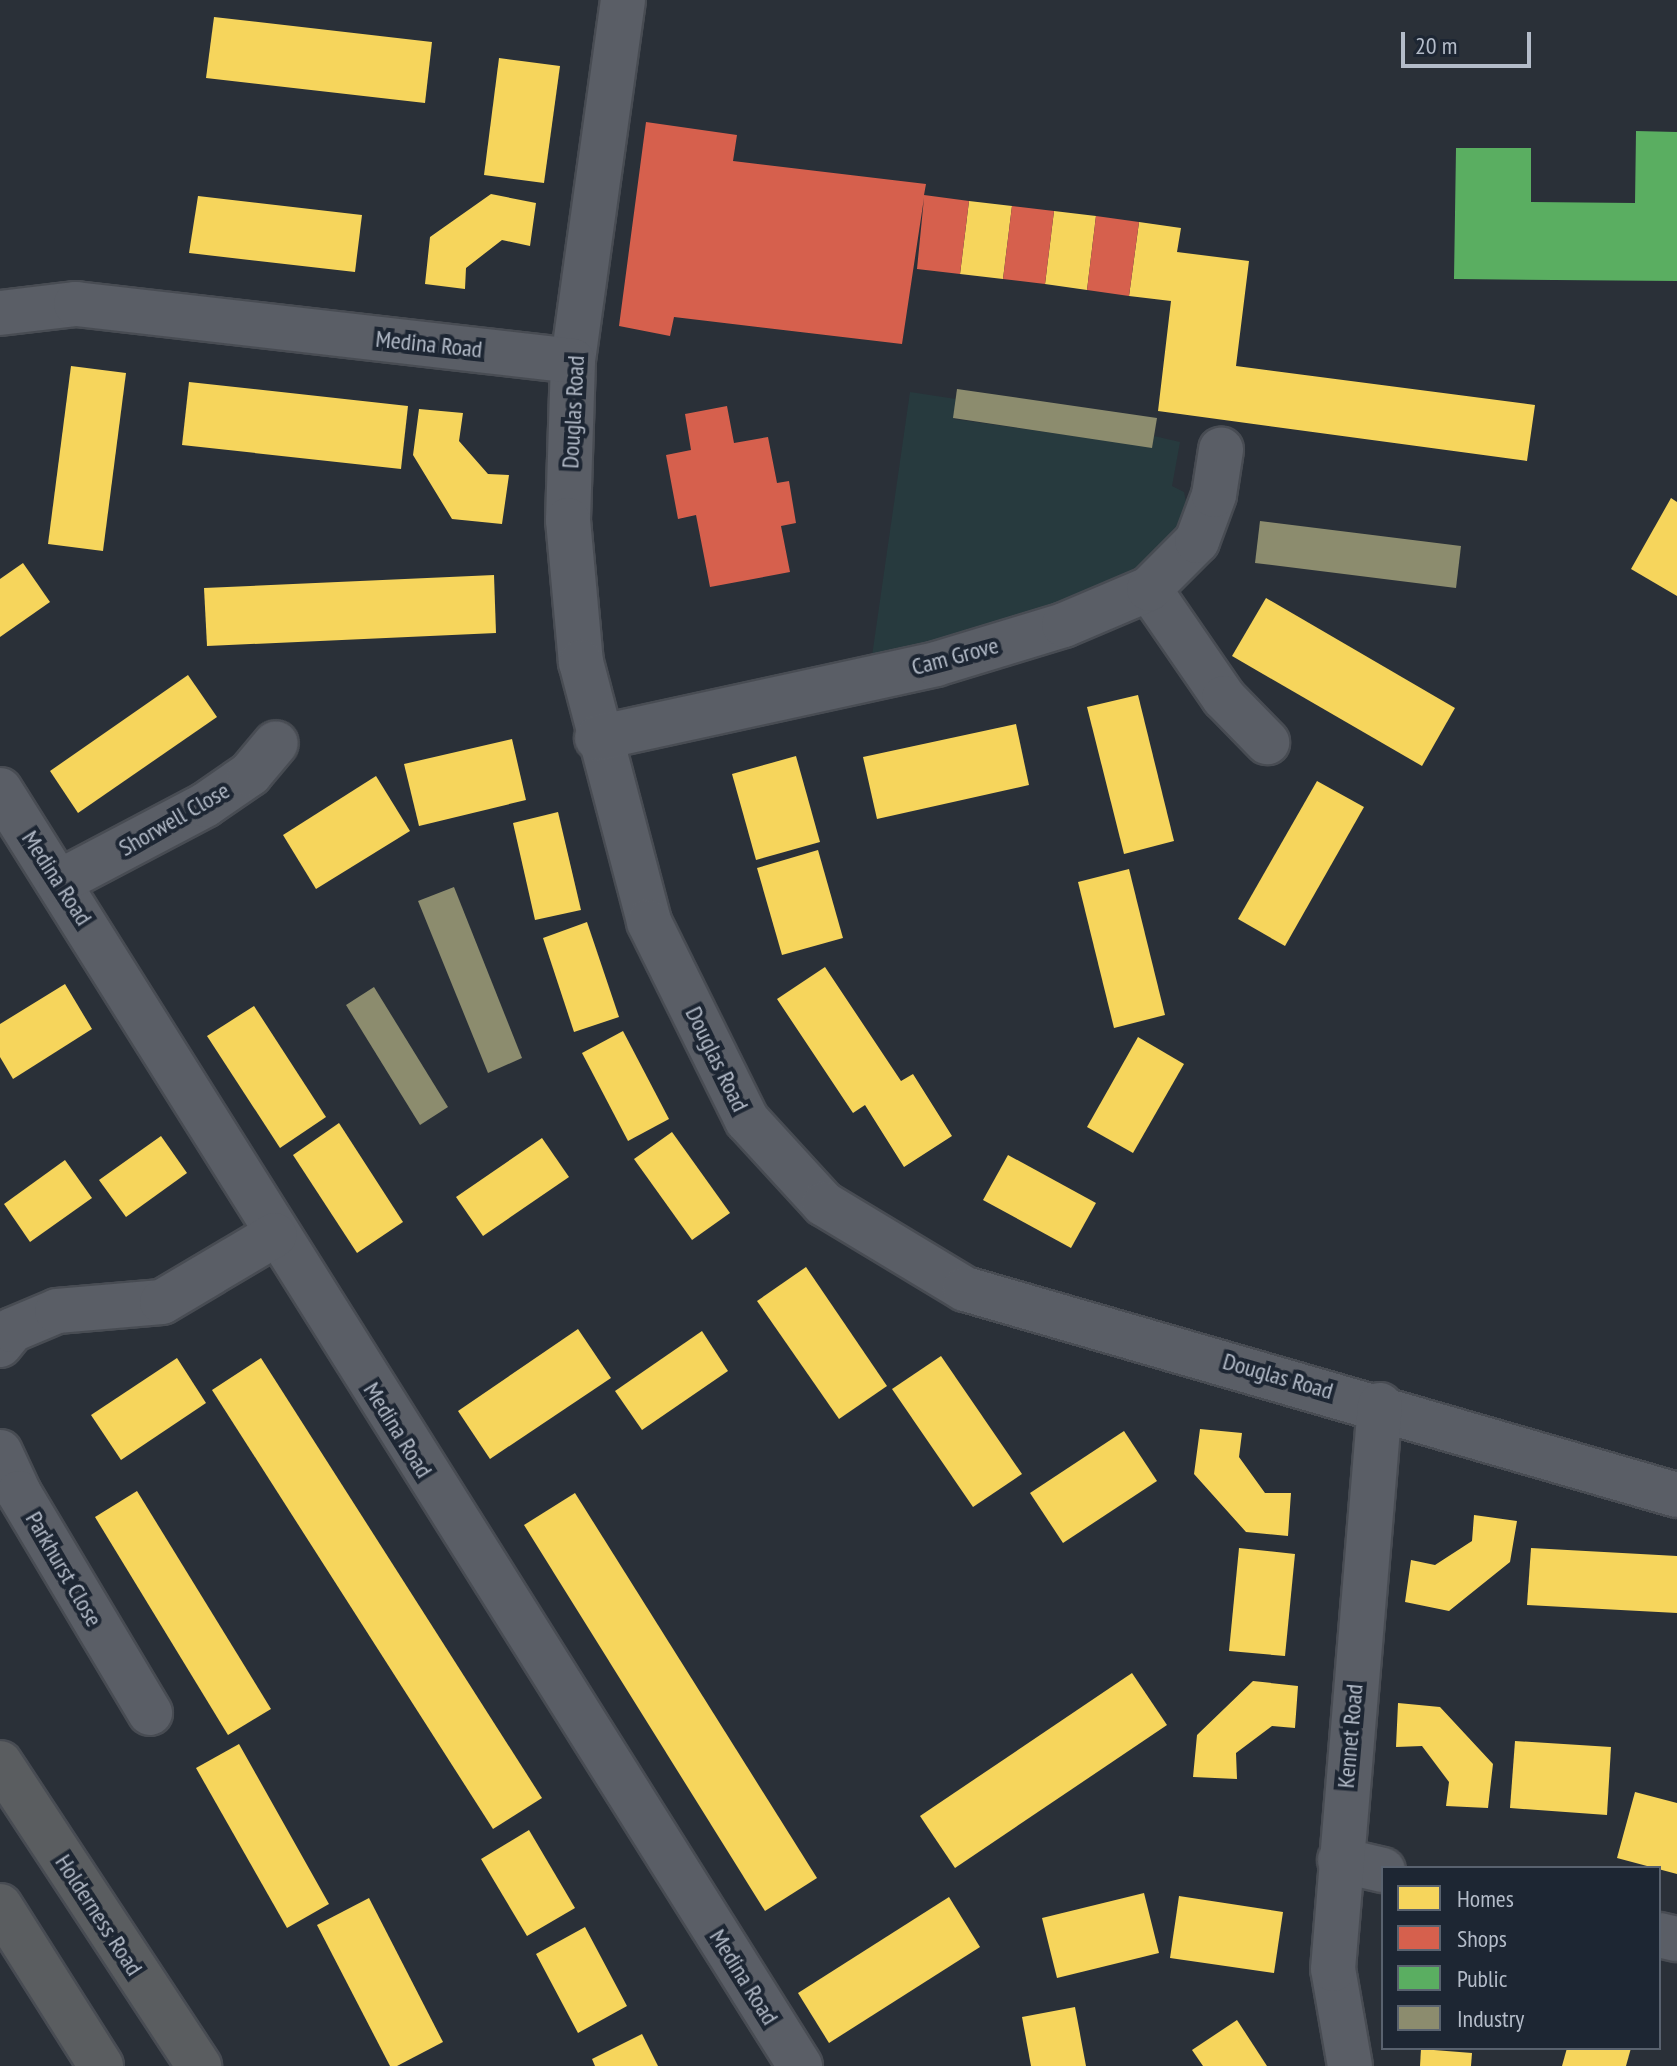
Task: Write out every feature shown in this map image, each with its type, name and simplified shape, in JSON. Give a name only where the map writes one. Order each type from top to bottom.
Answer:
[{"type":"highway","name":"Holderness Road","points":[[0,1763],[199,2066]]},
{"type":"highway","points":[[0,1906],[101,2066]]},
{"type":"street","name":"Douglas Road","points":[[623,0],[573,361],[568,520],[581,662],[597,738],[649,922],[747,1120],[824,1204],[965,1289],[1380,1405],[1677,1495]]},
{"type":"street","name":"Medina Road","points":[[0,313],[76,304],[573,361]]},
{"type":"street","name":"Cam Grove","points":[[597,738],[936,664],[1064,625],[1149,589],[1197,541],[1214,495],[1221,450]]},
{"type":"street","points":[[1149,589],[1224,698],[1267,742]]},
{"type":"street","name":"Shorwell Close","points":[[61,881],[205,805],[250,774],[276,743]]},
{"type":"street","name":"Medina Road","points":[[0,790],[61,881],[275,1235],[800,2066]]},
{"type":"street","points":[[4,1334],[57,1311],[162,1302],[275,1235]]},
{"type":"street","name":"Kennet Road","points":[[1350,2066],[1333,1969],[1380,1405]]},
{"type":"street","name":"Parkhurst Close","points":[[0,1452],[128,1700]]},
{"type":"street","points":[[1340,1860],[1381,1870]]},
{"type":"green space","points":[[910,392],[956,399],[954,419],[1152,447],[1154,436],[1180,442],[1172,486],[1184,492],[1190,520],[1131,584],[871,663]]},
{"type":"building: Homes","points":[[214,17],[432,42],[425,103],[206,78]]},
{"type":"building: Homes","points":[[499,58],[560,66],[544,183],[484,175]]},
{"type":"building: Homes","points":[[491,194],[536,203],[530,246],[502,240],[466,268],[465,289],[425,284],[430,237]]},
{"type":"building: Homes","points":[[198,196],[362,215],[355,272],[189,253]]},
{"type":"building: Homes","points":[[969,201],[1012,206],[1003,279],[960,274]]},
{"type":"building: Homes","points":[[1054,211],[1096,216],[1087,290],[1045,284]]},
{"type":"building: Homes","points":[[1139,222],[1181,228],[1177,252],[1249,261],[1236,366],[1535,405],[1527,461],[1158,411],[1171,301],[1129,296]]},
{"type":"building: Homes","points":[[71,366],[126,373],[103,551],[48,544]]},
{"type":"building: Homes","points":[[189,382],[408,406],[401,469],[182,445]]},
{"type":"building: Homes","points":[[419,409],[463,413],[459,441],[488,474],[509,475],[502,524],[452,519],[413,455]]},
{"type":"building: Homes","points":[[1671,498],[1677,502],[1677,596],[1631,569]]},
{"type":"building: Homes","points":[[23,563],[50,602],[0,637],[0,579]]},
{"type":"building: Homes","points":[[494,575],[496,633],[207,646],[204,588]]},
{"type":"building: Homes","points":[[1266,598],[1455,708],[1422,766],[1232,656]]},
{"type":"building: Homes","points":[[188,675],[217,717],[78,813],[50,771]]},
{"type":"building: Homes","points":[[1138,695],[1174,841],[1124,854],[1087,707]]},
{"type":"building: Homes","points":[[1016,724],[1029,785],[877,819],[863,757]]},
{"type":"building: Homes","points":[[512,739],[526,800],[419,826],[404,764]]},
{"type":"building: Homes","points":[[796,756],[820,842],[756,860],[732,774]]},
{"type":"building: Homes","points":[[376,776],[410,831],[316,889],[283,835]]},
{"type":"building: Homes","points":[[1317,781],[1364,807],[1285,946],[1238,919]]},
{"type":"building: Homes","points":[[558,812],[581,910],[535,920],[513,823]]},
{"type":"building: Homes","points":[[818,850],[843,938],[782,955],[757,868]]},
{"type":"building: Homes","points":[[1129,869],[1165,1015],[1114,1028],[1078,882]]},
{"type":"building: Homes","points":[[587,922],[619,1017],[574,1032],[543,938]]},
{"type":"building: Homes","points":[[825,967],[901,1081],[913,1074],[952,1136],[904,1167],[865,1105],[853,1113],[777,999]]},
{"type":"building: Homes","points":[[65,984],[92,1029],[13,1079],[0,1057],[0,1024]]},
{"type":"building: Homes","points":[[254,1006],[326,1117],[280,1148],[207,1036]]},
{"type":"building: Homes","points":[[623,1031],[669,1119],[628,1141],[582,1053]]},
{"type":"building: Homes","points":[[1138,1037],[1184,1064],[1133,1153],[1087,1127]]},
{"type":"building: Homes","points":[[339,1123],[403,1222],[357,1253],[293,1155]]},
{"type":"building: Homes","points":[[672,1132],[730,1213],[692,1240],[634,1159]]},
{"type":"building: Homes","points":[[161,1136],[187,1173],[126,1217],[99,1180]]},
{"type":"building: Homes","points":[[542,1138],[569,1177],[483,1236],[456,1197]]},
{"type":"building: Homes","points":[[1008,1155],[1096,1203],[1071,1248],[983,1200]]},
{"type":"building: Homes","points":[[65,1160],[92,1198],[30,1242],[4,1204]]},
{"type":"building: Homes","points":[[806,1267],[887,1386],[839,1419],[757,1301]]},
{"type":"building: Homes","points":[[578,1329],[611,1378],[490,1459],[458,1411]]},
{"type":"building: Homes","points":[[702,1331],[728,1371],[642,1430],[615,1391]]},
{"type":"building: Homes","points":[[941,1356],[1022,1474],[973,1507],[892,1389]]},
{"type":"building: Homes","points":[[177,1358],[206,1403],[121,1460],[91,1415]]},
{"type":"building: Homes","points":[[261,1358],[542,1798],[493,1829],[212,1390]]},
{"type":"building: Homes","points":[[1200,1429],[1242,1433],[1239,1457],[1265,1493],[1291,1493],[1288,1536],[1246,1532],[1194,1474]]},
{"type":"building: Homes","points":[[1124,1431],[1157,1481],[1063,1543],[1030,1493]]},
{"type":"building: Homes","points":[[137,1491],[271,1709],[228,1735],[95,1517]]},
{"type":"building: Homes","points":[[575,1493],[817,1878],[765,1911],[524,1525]]},
{"type":"building: Homes","points":[[1474,1515],[1517,1521],[1510,1562],[1449,1611],[1405,1602],[1411,1560],[1435,1565],[1472,1541]]},
{"type":"building: Homes","points":[[1239,1548],[1295,1554],[1285,1656],[1229,1651]]},
{"type":"building: Homes","points":[[1531,1548],[1677,1556],[1677,1613],[1527,1605]]},
{"type":"building: Homes","points":[[1132,1673],[1167,1725],[955,1868],[920,1816]]},
{"type":"building: Homes","points":[[1253,1681],[1298,1686],[1295,1728],[1272,1726],[1236,1753],[1237,1779],[1193,1777],[1197,1735]]},
{"type":"building: Homes","points":[[1398,1703],[1440,1707],[1493,1764],[1488,1808],[1446,1806],[1449,1782],[1422,1746],[1396,1747]]},
{"type":"building: Homes","points":[[1515,1741],[1611,1747],[1607,1815],[1510,1808]]},
{"type":"building: Homes","points":[[239,1744],[329,1904],[287,1928],[196,1768]]},
{"type":"building: Homes","points":[[1635,1792],[1677,1803],[1677,1874],[1661,1870],[1661,1866],[1647,1866],[1617,1858]]},
{"type":"building: Homes","points":[[529,1830],[575,1908],[527,1936],[481,1859]]},
{"type":"building: Homes","points":[[1144,1893],[1159,1953],[1057,1978],[1042,1918]]},
{"type":"building: Homes","points":[[1179,1896],[1283,1912],[1274,1973],[1170,1958]]},
{"type":"building: Homes","points":[[949,1897],[980,1947],[829,2043],[798,1993]]},
{"type":"building: Homes","points":[[369,1898],[443,2042],[397,2066],[390,2066],[317,1925]]},
{"type":"building: Homes","points":[[585,1927],[627,2006],[578,2033],[536,1954]]},
{"type":"building: Homes","points":[[1075,2007],[1086,2066],[1031,2066],[1022,2017]]},
{"type":"building: Homes","points":[[1237,2020],[1267,2066],[1203,2066],[1192,2050]]},
{"type":"building: Homes","points":[[642,2034],[658,2066],[595,2066],[592,2059]]},
{"type":"building: Homes","points":[[1421,2050],[1472,2053],[1471,2066],[1420,2066]]},
{"type":"building: Homes","points":[[1566,2050],[1630,2050],[1626,2066],[1562,2066]]},
{"type":"building: Shops","points":[[646,122],[737,135],[733,161],[926,184],[924,195],[969,201],[960,274],[917,269],[924,198],[902,344],[674,317],[670,336],[619,326]]},
{"type":"building: Shops","points":[[1012,206],[1054,211],[1045,284],[1003,279]]},
{"type":"building: Shops","points":[[1096,216],[1139,222],[1129,296],[1087,290]]},
{"type":"building: Shops","points":[[727,406],[734,443],[768,437],[777,483],[789,481],[796,523],[781,526],[790,572],[710,587],[696,515],[678,519],[666,455],[691,450],[685,414]]},
{"type":"building: Public","points":[[1636,131],[1677,132],[1677,281],[1454,279],[1456,148],[1531,148],[1531,202],[1635,203]]},
{"type":"building: Industry","points":[[957,389],[1157,418],[1152,448],[953,418]]},
{"type":"building: Industry","points":[[1260,521],[1461,546],[1456,588],[1255,563]]},
{"type":"building: Industry","points":[[454,887],[522,1058],[488,1073],[418,901]]},
{"type":"building: Industry","points":[[374,987],[448,1107],[420,1125],[346,1005]]}]
